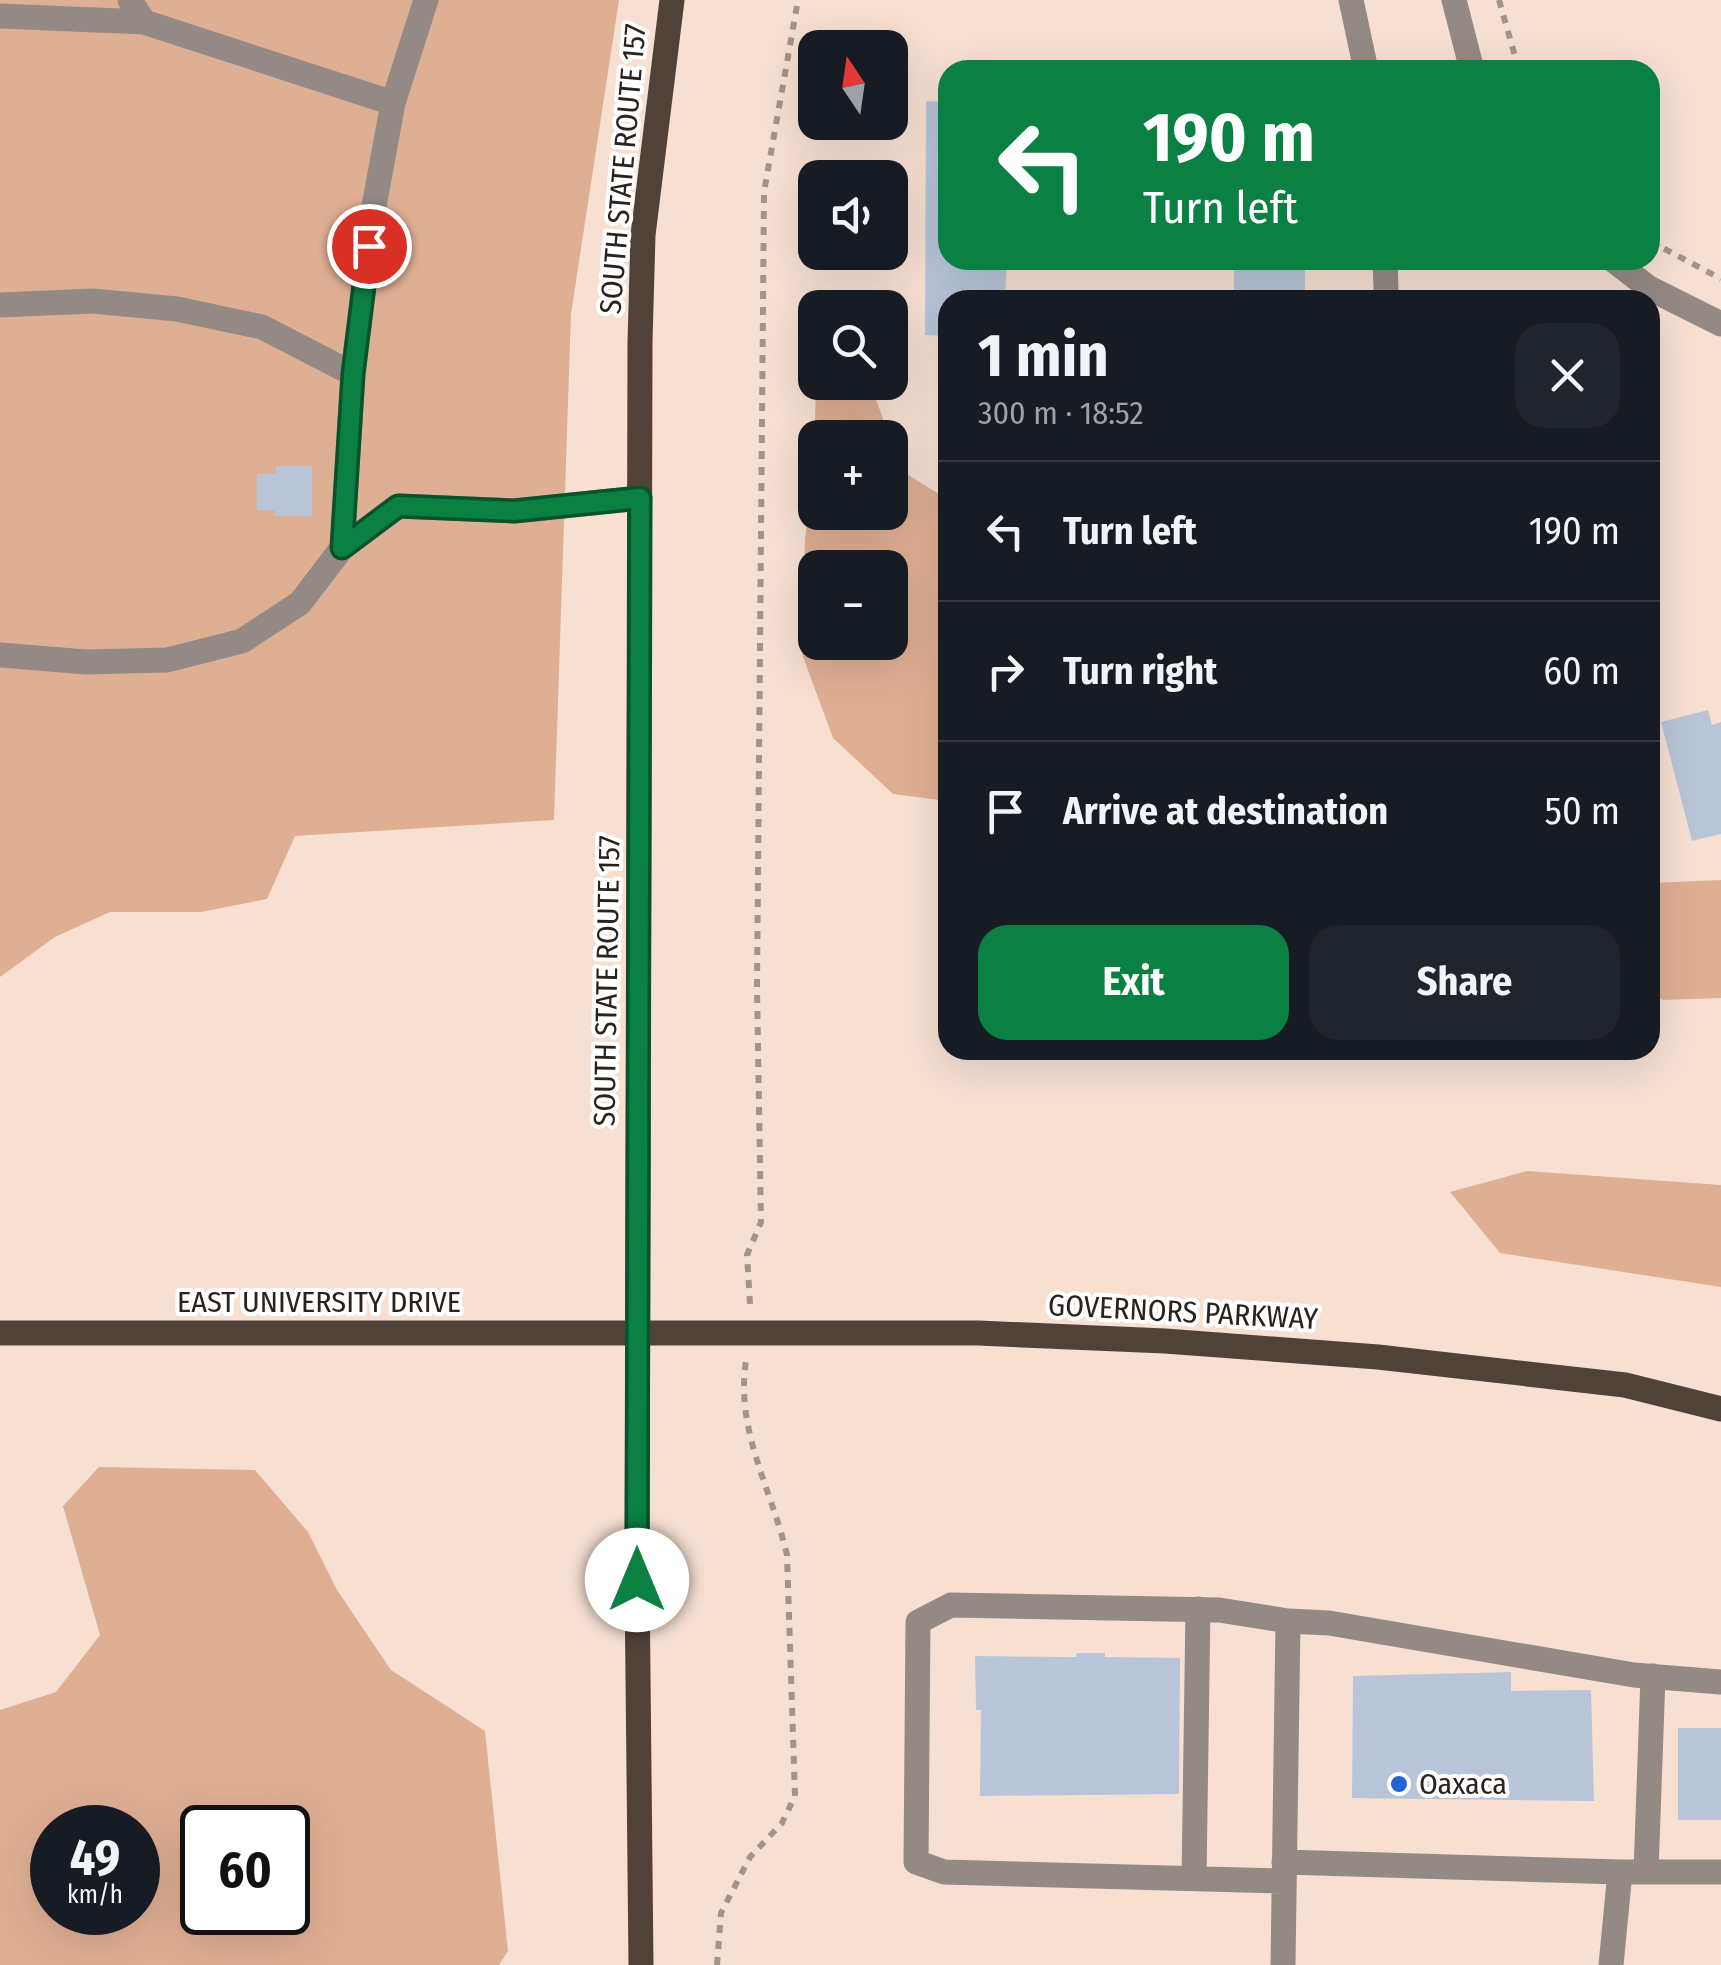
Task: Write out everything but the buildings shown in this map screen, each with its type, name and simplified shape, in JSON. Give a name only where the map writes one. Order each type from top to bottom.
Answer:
[{"type":"main road","name":"SOUTH STATE ROUTE 157","points":[[641,1965],[638,1336],[643,235],[672,0]]},
{"type":"main road","name":"EAST UNIVERSITY DRIVE","points":[[0,1333],[638,1336]]},
{"type":"main road","name":"GOVERNORS PARKWAY","points":[[638,1336],[978,1333],[1280,1349],[1625,1385],[1721,1409]]},
{"type":"street","points":[[342,548],[353,374],[372,216],[393,104],[426,0]]},
{"type":"street","points":[[1350,0],[1364,60]]},
{"type":"street","points":[[1454,0],[1469,60]]},
{"type":"street","points":[[0,16],[137,11],[393,104]]},
{"type":"street","points":[[1385,270],[1386,288]]},
{"type":"street","points":[[1626,270],[1653,290]]},
{"type":"street","points":[[1660,294],[1721,324]]},
{"type":"street","points":[[0,305],[93,301],[178,309],[262,327],[353,374]]},
{"type":"street","points":[[0,655],[86,662],[167,660],[242,641],[300,604],[342,548],[398,506],[514,511],[640,498]]},
{"type":"street","points":[[1721,1682],[1653,1676],[1328,1622],[1198,1610],[951,1605],[918,1622],[916,1862],[944,1872],[1194,1878],[1284,1871],[1721,1872]]},
{"type":"street","points":[[1194,1878],[1198,1610]]},
{"type":"street","points":[[1283,1965],[1288,1621]]},
{"type":"street","points":[[1646,1872],[1653,1676]]},
{"type":"street","points":[[1611,1965],[1620,1872]]},
{"type":"path","points":[[717,1965],[721,1913],[750,1857],[782,1823],[794,1796],[787,1555],[779,1520],[751,1445],[741,1388],[750,1334],[747,1255],[760,1222],[757,988],[764,192],[798,0]]},
{"type":"path","points":[[1498,0],[1516,60]]},
{"type":"path","points":[[1660,246],[1721,280]]},
{"type":"shaded area","points":[[0,0],[619,0],[571,314],[554,820],[295,836],[267,899],[201,912],[110,912],[55,937],[0,977]]},
{"type":"shaded area","points":[[816,400],[876,400],[883,420],[815,420]]},
{"type":"shaded area","points":[[908,475],[938,493],[938,800],[893,794],[833,738],[804,660],[908,660],[908,550],[805,550],[806,530],[908,530]]},
{"type":"shaded area","points":[[1721,880],[1721,998],[1660,999],[1660,883]]},
{"type":"shaded area","points":[[1527,1171],[1721,1185],[1721,1287],[1500,1253],[1450,1192]]},
{"type":"shaded area","points":[[99,1467],[255,1470],[308,1532],[337,1590],[391,1670],[485,1731],[508,1951],[499,1965],[0,1965],[0,1710],[56,1692],[100,1635],[63,1506]]},
{"type":"place","name":"Oaxaca","points":[[1399,1784]]},
{"type":"route","points":[[369,246],[353,374],[342,548],[398,506],[514,511],[640,498],[637,1580]]}]
